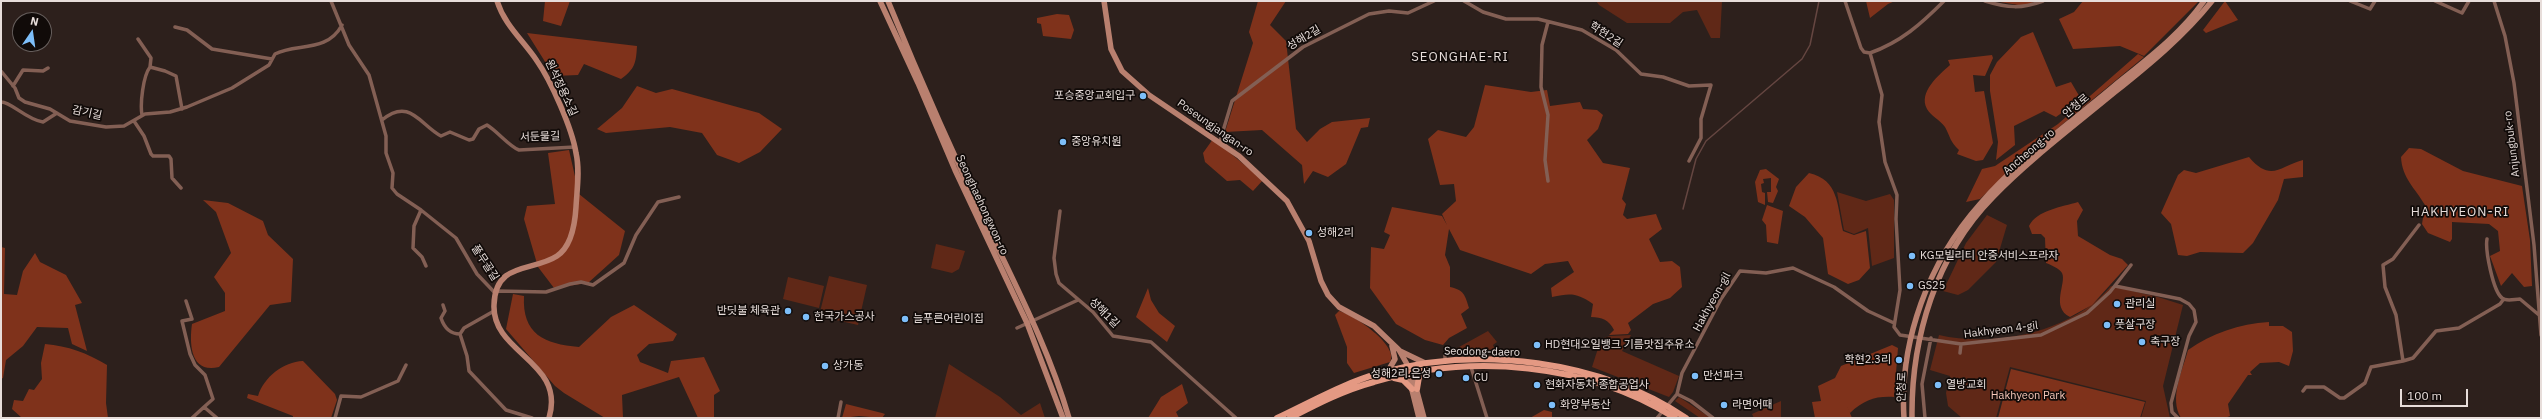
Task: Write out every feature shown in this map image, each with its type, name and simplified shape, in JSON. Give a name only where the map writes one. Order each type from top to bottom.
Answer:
[{"type":"main road","name":"Seodong-daero","points":[[1277,418],[1337,388],[1388,371],[1445,358],[1504,360],[1563,369],[1606,380],[1686,418]]},
{"type":"main road","name":"Seodong-daero","points":[[1290,418],[1337,395],[1390,377],[1428,370],[1471,367],[1518,367],[1575,377],[1613,388],[1666,409],[1675,418]]},
{"type":"main road","points":[[1390,377],[1403,380],[1414,389],[1420,376],[1428,370]]},
{"type":"street","points":[[331,1],[353,52],[369,75],[382,120]]},
{"type":"street","name":"원석정용소길","points":[[497,1],[505,22],[538,62],[575,147]]},
{"type":"street","name":"Seonghaehongwon-ro","points":[[880,1],[918,83],[955,170],[1027,323],[1063,418]]},
{"type":"street","name":"Seonghaehongwon-ro","points":[[888,1],[985,221],[1034,321],[1054,372],[1069,418]]},
{"type":"street","name":"Poseungjangan-ro","points":[[1104,1],[1111,49],[1122,71],[1149,95],[1220,141],[1249,165],[1287,201],[1309,242],[1321,281],[1332,300],[1339,307],[1374,326],[1399,350]]},
{"type":"street","name":"성해2길","points":[[1220,141],[1232,101],[1303,47],[1369,14],[1389,11],[1408,13],[1434,1]]},
{"type":"street","name":"학현2길","points":[[1464,1],[1483,12],[1506,19],[1538,19],[1582,30],[1616,50],[1641,74],[1663,77],[1689,86],[1711,85],[1701,119],[1701,138],[1689,161]]},
{"type":"street","points":[[1845,1],[1860,48],[1864,52],[1870,53],[1890,46],[1915,30],[1944,1]]},
{"type":"street","points":[[1985,1],[2012,7],[2025,7],[2043,1]]},
{"type":"street","name":"안청로","points":[[1912,336],[1922,299],[1939,262],[1979,204],[2010,174],[2175,35],[2204,1]]},
{"type":"street","name":"Ancheong-ro","points":[[1912,418],[1912,374],[1920,337],[1940,274],[1953,250],[1983,208],[2045,151],[2158,58],[2212,1]]},
{"type":"street","points":[[2350,1],[2370,9],[2375,1]]},
{"type":"street","points":[[2435,1],[2462,13],[2469,1]]},
{"type":"street","name":"Anjungbuk-ro","points":[[2494,1],[2506,36],[2514,83],[2534,245],[2541,335]]},
{"type":"street","points":[[1548,22],[1542,45],[1541,86],[1548,115],[1545,160],[1548,181]]},
{"type":"street","name":"감기길","points":[[1,71],[13,86],[19,98],[25,102],[38,104],[70,121],[99,126],[124,126],[142,115],[182,109],[232,88],[269,65],[278,52],[314,46],[327,40],[338,31],[342,25]]},
{"type":"street","points":[[175,27],[187,30],[212,48],[272,59]]},
{"type":"street","points":[[138,39],[151,58],[150,67],[146,73],[144,97],[140,104],[142,115]]},
{"type":"street","points":[[1870,53],[1882,95],[1879,122],[1885,162],[1897,196],[1896,219],[1900,290],[1894,323]]},
{"type":"street","points":[[150,67],[165,70],[176,76],[182,109]]},
{"type":"street","points":[[13,86],[23,70],[43,71],[48,68]]},
{"type":"street","points":[[1,102],[6,102],[25,116],[43,122],[57,113]]},
{"type":"street","name":"서둔물길","points":[[382,120],[391,113],[404,112],[421,118],[432,131],[441,136],[450,132],[470,140],[473,139],[479,129],[487,125],[519,150],[575,147],[578,177],[575,217],[567,246],[559,255],[547,262],[529,265],[510,274],[496,292]]},
{"type":"street","name":"풀무골길","points":[[382,120],[386,136],[386,153],[392,173],[392,188],[397,194],[421,210],[456,238],[477,274],[496,292],[494,311],[500,329],[548,381],[552,396],[549,418]]},
{"type":"street","points":[[134,121],[153,156],[165,155],[171,158],[172,178],[181,188]]},
{"type":"street","points":[[496,292],[546,292],[580,282],[593,285],[624,263],[636,235],[658,202],[679,197]]},
{"type":"street","points":[[421,210],[414,226],[413,248],[426,266]]},
{"type":"street","name":"성해1길","points":[[1060,211],[1054,258],[1059,283],[1093,312],[1113,336],[1144,340],[1159,348],[1214,401],[1236,418]]},
{"type":"street","points":[[2403,361],[2396,315],[2385,287],[2383,265],[2393,260],[2419,225]]},
{"type":"street","points":[[2487,239],[2485,248],[2487,259],[2503,300]]},
{"type":"street","name":"Hakhyeon 4-gil","points":[[1920,337],[1961,344],[2041,335],[2088,313],[2115,286],[2131,265]]},
{"type":"street","name":"Hakhyeon-gil","points":[[1656,418],[1666,409],[1677,394],[1682,373],[1722,299],[1740,271],[1766,273],[1793,268],[1834,287],[1868,311],[1894,323],[1895,330],[1900,335],[1920,337]]},
{"type":"street","points":[[2115,286],[2180,299],[2189,304],[2194,310],[2196,322],[2189,336],[2171,403],[2172,412],[2178,418]]},
{"type":"street","points":[[2303,391],[2306,387],[2324,387],[2340,398],[2344,398],[2365,383],[2371,367],[2413,358],[2436,331],[2459,328],[2500,304],[2503,300],[2520,299],[2539,315]]},
{"type":"street","points":[[1017,328],[1078,300]]},
{"type":"street","points":[[186,301],[192,319],[182,321],[186,333],[187,344],[195,365],[205,375],[213,399],[192,418]]},
{"type":"street","points":[[444,305],[445,311],[441,318],[443,324],[450,332],[460,334]]},
{"type":"street","points":[[460,334],[464,328],[494,311]]},
{"type":"street","points":[[460,334],[467,356],[469,370],[506,410],[532,418]]},
{"type":"street","points":[[1904,418],[1903,399],[1912,336]]},
{"type":"street","points":[[1925,418],[1922,384],[1931,338]]},
{"type":"street","points":[[1960,353],[1961,344]]},
{"type":"street","points":[[1393,345],[1407,366]]},
{"type":"street","points":[[1388,371],[1396,359],[1393,345]]},
{"type":"street","points":[[1399,350],[1414,360],[1427,363]]},
{"type":"street","points":[[1399,350],[1410,373],[1419,418]]},
{"type":"street","points":[[335,418],[341,396],[361,397],[398,381],[406,365]]},
{"type":"street","points":[[1471,367],[1487,418]]},
{"type":"street","points":[[1414,389],[1424,418]]},
{"type":"street","points":[[1677,394],[1691,401],[1713,418]]},
{"type":"street","points":[[838,418],[841,402]]},
{"type":"street","points":[[204,407],[217,418]]},
{"type":"shaded area","points":[[1596,1],[1722,1],[1720,38],[1711,38],[1697,10],[1683,12],[1670,23],[1627,23],[1599,5]]},
{"type":"shaded area","points":[[1837,192],[1866,201],[1890,194],[1894,200],[1894,258],[1872,266],[1868,228],[1854,234],[1844,230]]},
{"type":"shaded area","points":[[1987,215],[2007,225],[1996,262],[1968,290],[1958,295],[1943,291],[1966,243]]},
{"type":"shaded area","points":[[936,244],[965,251],[959,269],[952,273],[931,268]]},
{"type":"shaded area","points":[[829,276],[867,285],[858,325],[819,316]]},
{"type":"shaded area","points":[[788,277],[824,286],[819,308],[783,299]]},
{"type":"shaded area","points":[[2111,286],[2158,297],[2183,305],[2163,386],[2170,418],[2141,418],[2146,401],[2010,367],[1996,418],[1962,418],[1948,406],[1946,393],[1950,376],[1930,370],[1939,335],[1961,339],[1984,339],[2032,333],[2055,325],[2076,315],[2095,302]]},
{"type":"shaded area","points":[[1488,331],[1497,342],[1493,345],[1496,352],[1450,355],[1450,352]]},
{"type":"shaded area","points":[[1631,335],[1622,351],[1679,376],[1673,392],[1669,397],[1592,367],[1601,339],[1610,336]]},
{"type":"shaded area","points":[[949,364],[1000,397],[1021,415],[1040,403],[1045,418],[935,418]]},
{"type":"shaded area","points":[[1679,397],[1711,418],[1700,418],[1675,401]]},
{"type":"shaded area","points":[[1781,401],[1781,418],[1754,418],[1752,414]]},
{"type":"green space","points":[[545,1],[570,1],[561,26],[543,21]]},
{"type":"green space","points":[[1258,1],[1286,1],[1270,25],[1286,41],[1296,129],[1307,142],[1320,129],[1332,122],[1370,118],[1368,127],[1361,128],[1346,164],[1328,177],[1313,171],[1304,184],[1302,165],[1262,130],[1225,132],[1253,43],[1249,32]]},
{"type":"green space","points":[[1866,1],[1895,1],[1888,4],[1870,18]]},
{"type":"green space","points":[[1994,1],[2037,1],[2024,6]]},
{"type":"green space","points":[[2083,1],[2199,1],[2144,56],[2120,46],[2073,49],[2059,19],[2074,12]]},
{"type":"green space","points":[[2225,1],[2238,20],[2206,33],[2203,30]]},
{"type":"green space","points":[[1057,14],[1069,15],[1074,30],[1071,39],[1043,36],[1041,24],[1037,23],[1037,18]]},
{"type":"green space","points":[[2033,32],[2056,87],[2071,82],[2081,99],[2056,117],[2044,111],[2014,126],[2015,145],[1996,160],[1998,142],[1990,91],[1990,75],[1997,62],[2021,37]]},
{"type":"green space","points":[[527,33],[637,46],[634,65],[632,69],[621,79],[584,64],[578,75],[554,76]]},
{"type":"green space","points":[[2138,54],[2144,57],[2035,147],[1980,199],[1966,202],[1982,169],[1995,166],[2058,124]]},
{"type":"green space","points":[[1992,55],[1993,58],[1985,76],[1973,75],[1975,92],[1984,91],[1993,143],[1983,160],[1976,161],[1957,154],[1959,150],[1952,142],[1945,127],[1927,109],[1925,96],[1931,84],[1950,65],[1948,60]]},
{"type":"green space","points":[[1485,85],[1531,92],[1547,90],[1550,106],[1580,102],[1583,109],[1597,110],[1603,115],[1598,129],[1587,140],[1603,163],[1630,168],[1622,199],[1626,204],[1623,215],[1627,219],[1656,214],[1662,229],[1649,239],[1660,262],[1672,261],[1680,267],[1682,287],[1670,298],[1653,304],[1628,323],[1631,330],[1628,334],[1609,335],[1614,330],[1610,324],[1605,320],[1591,317],[1593,304],[1583,298],[1574,295],[1552,297],[1551,288],[1574,272],[1568,261],[1545,264],[1531,274],[1460,250],[1449,229],[1445,255],[1450,267],[1450,287],[1461,292],[1466,300],[1469,308],[1461,314],[1467,328],[1449,338],[1443,345],[1425,340],[1396,324],[1370,288],[1371,247],[1384,249],[1390,235],[1384,232],[1392,207],[1442,216],[1447,225],[1442,214],[1456,201],[1454,184],[1440,185],[1428,139],[1438,130],[1466,137],[1474,127]]},
{"type":"green space","points":[[637,86],[656,93],[672,89],[759,113],[782,129],[760,152],[739,163],[717,155],[702,133],[670,127],[606,133],[597,129],[622,108]]},
{"type":"green space","points":[[1213,139],[1263,180],[1253,191],[1240,180],[1227,181],[1205,162],[1203,153]]},
{"type":"green space","points":[[2409,148],[2421,149],[2463,171],[2522,186],[2530,240],[2532,286],[2524,287],[2512,273],[2501,286],[2490,256],[2500,251],[2498,231],[2489,224],[2452,222],[2452,239],[2450,242],[2428,233],[2422,224],[2425,205],[2406,177],[2402,164],[2401,157]]},
{"type":"green space","points":[[569,150],[579,194],[625,231],[619,255],[588,283],[554,288],[538,267],[524,219],[527,206],[555,204],[548,153]]},
{"type":"green space","points":[[2249,157],[2263,169],[2270,171],[2282,169],[2303,160],[2303,177],[2284,179],[2278,200],[2253,243],[2243,253],[2200,252],[2187,256],[2178,255],[2171,224],[2161,213],[2178,175],[2184,170],[2196,173]]},
{"type":"green space","points":[[1766,169],[1779,179],[1776,187],[1778,191],[1773,203],[1768,202],[1767,192],[1771,192],[1771,178],[1763,179],[1764,183],[1761,184],[1762,192],[1765,193],[1765,205],[1758,202],[1755,182],[1760,170]]},
{"type":"green space","points":[[1809,173],[1819,176],[1826,181],[1831,188],[1838,203],[1843,231],[1854,235],[1866,231],[1870,268],[1859,280],[1848,284],[1828,274],[1823,238],[1805,217],[1789,206],[1796,187]]},
{"type":"green space","points":[[203,200],[228,203],[263,221],[268,235],[293,259],[291,302],[270,305],[219,367],[210,368],[197,362],[194,356],[191,341],[192,324],[225,311],[225,293],[214,277],[231,253],[216,212]]},
{"type":"green space","points":[[2078,202],[2083,210],[2077,221],[2078,236],[2110,255],[2122,259],[2128,265],[2092,305],[2070,317],[2064,313],[2061,307],[2060,295],[2063,283],[2062,273],[2046,263],[2045,238],[2041,234],[2032,234],[2029,226],[2038,216],[2050,210]]},
{"type":"green space","points":[[1767,205],[1783,211],[1778,244],[1767,242],[1766,225],[1762,220]]},
{"type":"green space","points":[[1,247],[5,248],[4,294],[17,295],[23,271],[35,253],[40,262],[66,275],[82,303],[75,305],[87,351],[72,344],[68,328],[37,327],[23,346],[6,360],[3,378],[1,379]]},
{"type":"green space","points":[[1148,288],[1151,300],[1159,313],[1175,326],[1167,342],[1136,317]]},
{"type":"green space","points":[[513,294],[524,296],[524,309],[527,320],[531,328],[538,335],[546,340],[567,346],[579,347],[611,317],[634,305],[677,334],[673,341],[649,344],[637,355],[640,362],[668,373],[671,361],[704,357],[720,391],[714,395],[714,418],[698,418],[679,377],[622,395],[623,418],[605,418],[564,393],[555,386],[506,329]]},
{"type":"green space","points":[[1339,311],[1346,313],[1364,324],[1382,340],[1391,355],[1390,362],[1354,373],[1347,363],[1347,347],[1335,315]]},
{"type":"green space","points":[[2269,322],[2269,326],[2283,326],[2292,332],[2293,351],[2289,366],[2279,362],[2260,363],[2250,372],[2252,375],[2248,375],[2228,404],[2230,416],[2225,418],[2181,418],[2176,402],[2176,393],[2188,350],[2226,330]]},
{"type":"green space","points":[[45,344],[62,346],[77,351],[107,365],[106,403],[108,418],[22,418],[12,409],[14,400],[23,401],[29,389],[34,390],[42,379],[41,363]]},
{"type":"green space","points":[[1892,345],[1898,348],[1894,397],[1875,398],[1860,405],[1850,413],[1839,386],[1852,418],[1815,418],[1812,402],[1821,401],[1818,386],[1835,378],[1841,366]]},
{"type":"green space","points":[[303,361],[335,394],[337,400],[331,418],[293,418],[293,416],[247,398],[248,394],[258,396],[265,383],[275,372],[288,364]]},
{"type":"green space","name":"Hakhyeon Park","points":[[2011,369],[2145,402],[2140,418],[1998,418]]},
{"type":"green space","points":[[1182,384],[1188,403],[1176,412],[1179,418],[1148,418],[1161,397]]},
{"type":"green space","points":[[846,404],[885,414],[882,418],[859,416],[842,418]]},
{"type":"green space","points":[[1544,410],[1552,412],[1552,418],[1530,418]]},
{"type":"waterway","points":[[1683,209],[1696,159],[1706,141],[1802,59],[1810,45],[1819,1]]},
{"type":"place","name":"포승중앙교회입구","points":[[1143,96]]},
{"type":"place","name":"중앙유치원","points":[[1063,142]]},
{"type":"place","name":"성해2리","points":[[1309,233]]},
{"type":"place","name":"KG모빌리티 안중서비스프라자","points":[[1912,256]]},
{"type":"place","name":"GS25","points":[[1910,286]]},
{"type":"place","name":"관리실","points":[[2117,304]]},
{"type":"place","name":"반딧불 체육관","points":[[788,311]]},
{"type":"place","name":"한국가스공사","points":[[806,317]]},
{"type":"place","name":"늘푸른어린이집","points":[[905,319]]},
{"type":"place","name":"풋살구장","points":[[2107,325]]},
{"type":"place","name":"축구장","points":[[2142,342]]},
{"type":"place","name":"HD현대오일뱅크 기름맛집주유소","points":[[1537,345]]},
{"type":"place","name":"학현2.3리","points":[[1899,360]]},
{"type":"place","name":"상가동","points":[[825,366]]},
{"type":"place","name":"성해2리.은성","points":[[1439,374]]},
{"type":"place","name":"만선파크","points":[[1695,376]]},
{"type":"place","name":"CU","points":[[1466,378]]},
{"type":"place","name":"현화자동차 종합공업사","points":[[1537,385]]},
{"type":"place","name":"열방교회","points":[[1938,385]]},
{"type":"place","name":"화양부동산","points":[[1552,405]]},
{"type":"place","name":"라면어때","points":[[1724,405]]},
{"type":"district","name":"SEONGHAE-RI","points":[[1460,57]]},
{"type":"district","name":"HAKHYEON-RI","points":[[2460,212]]}]
